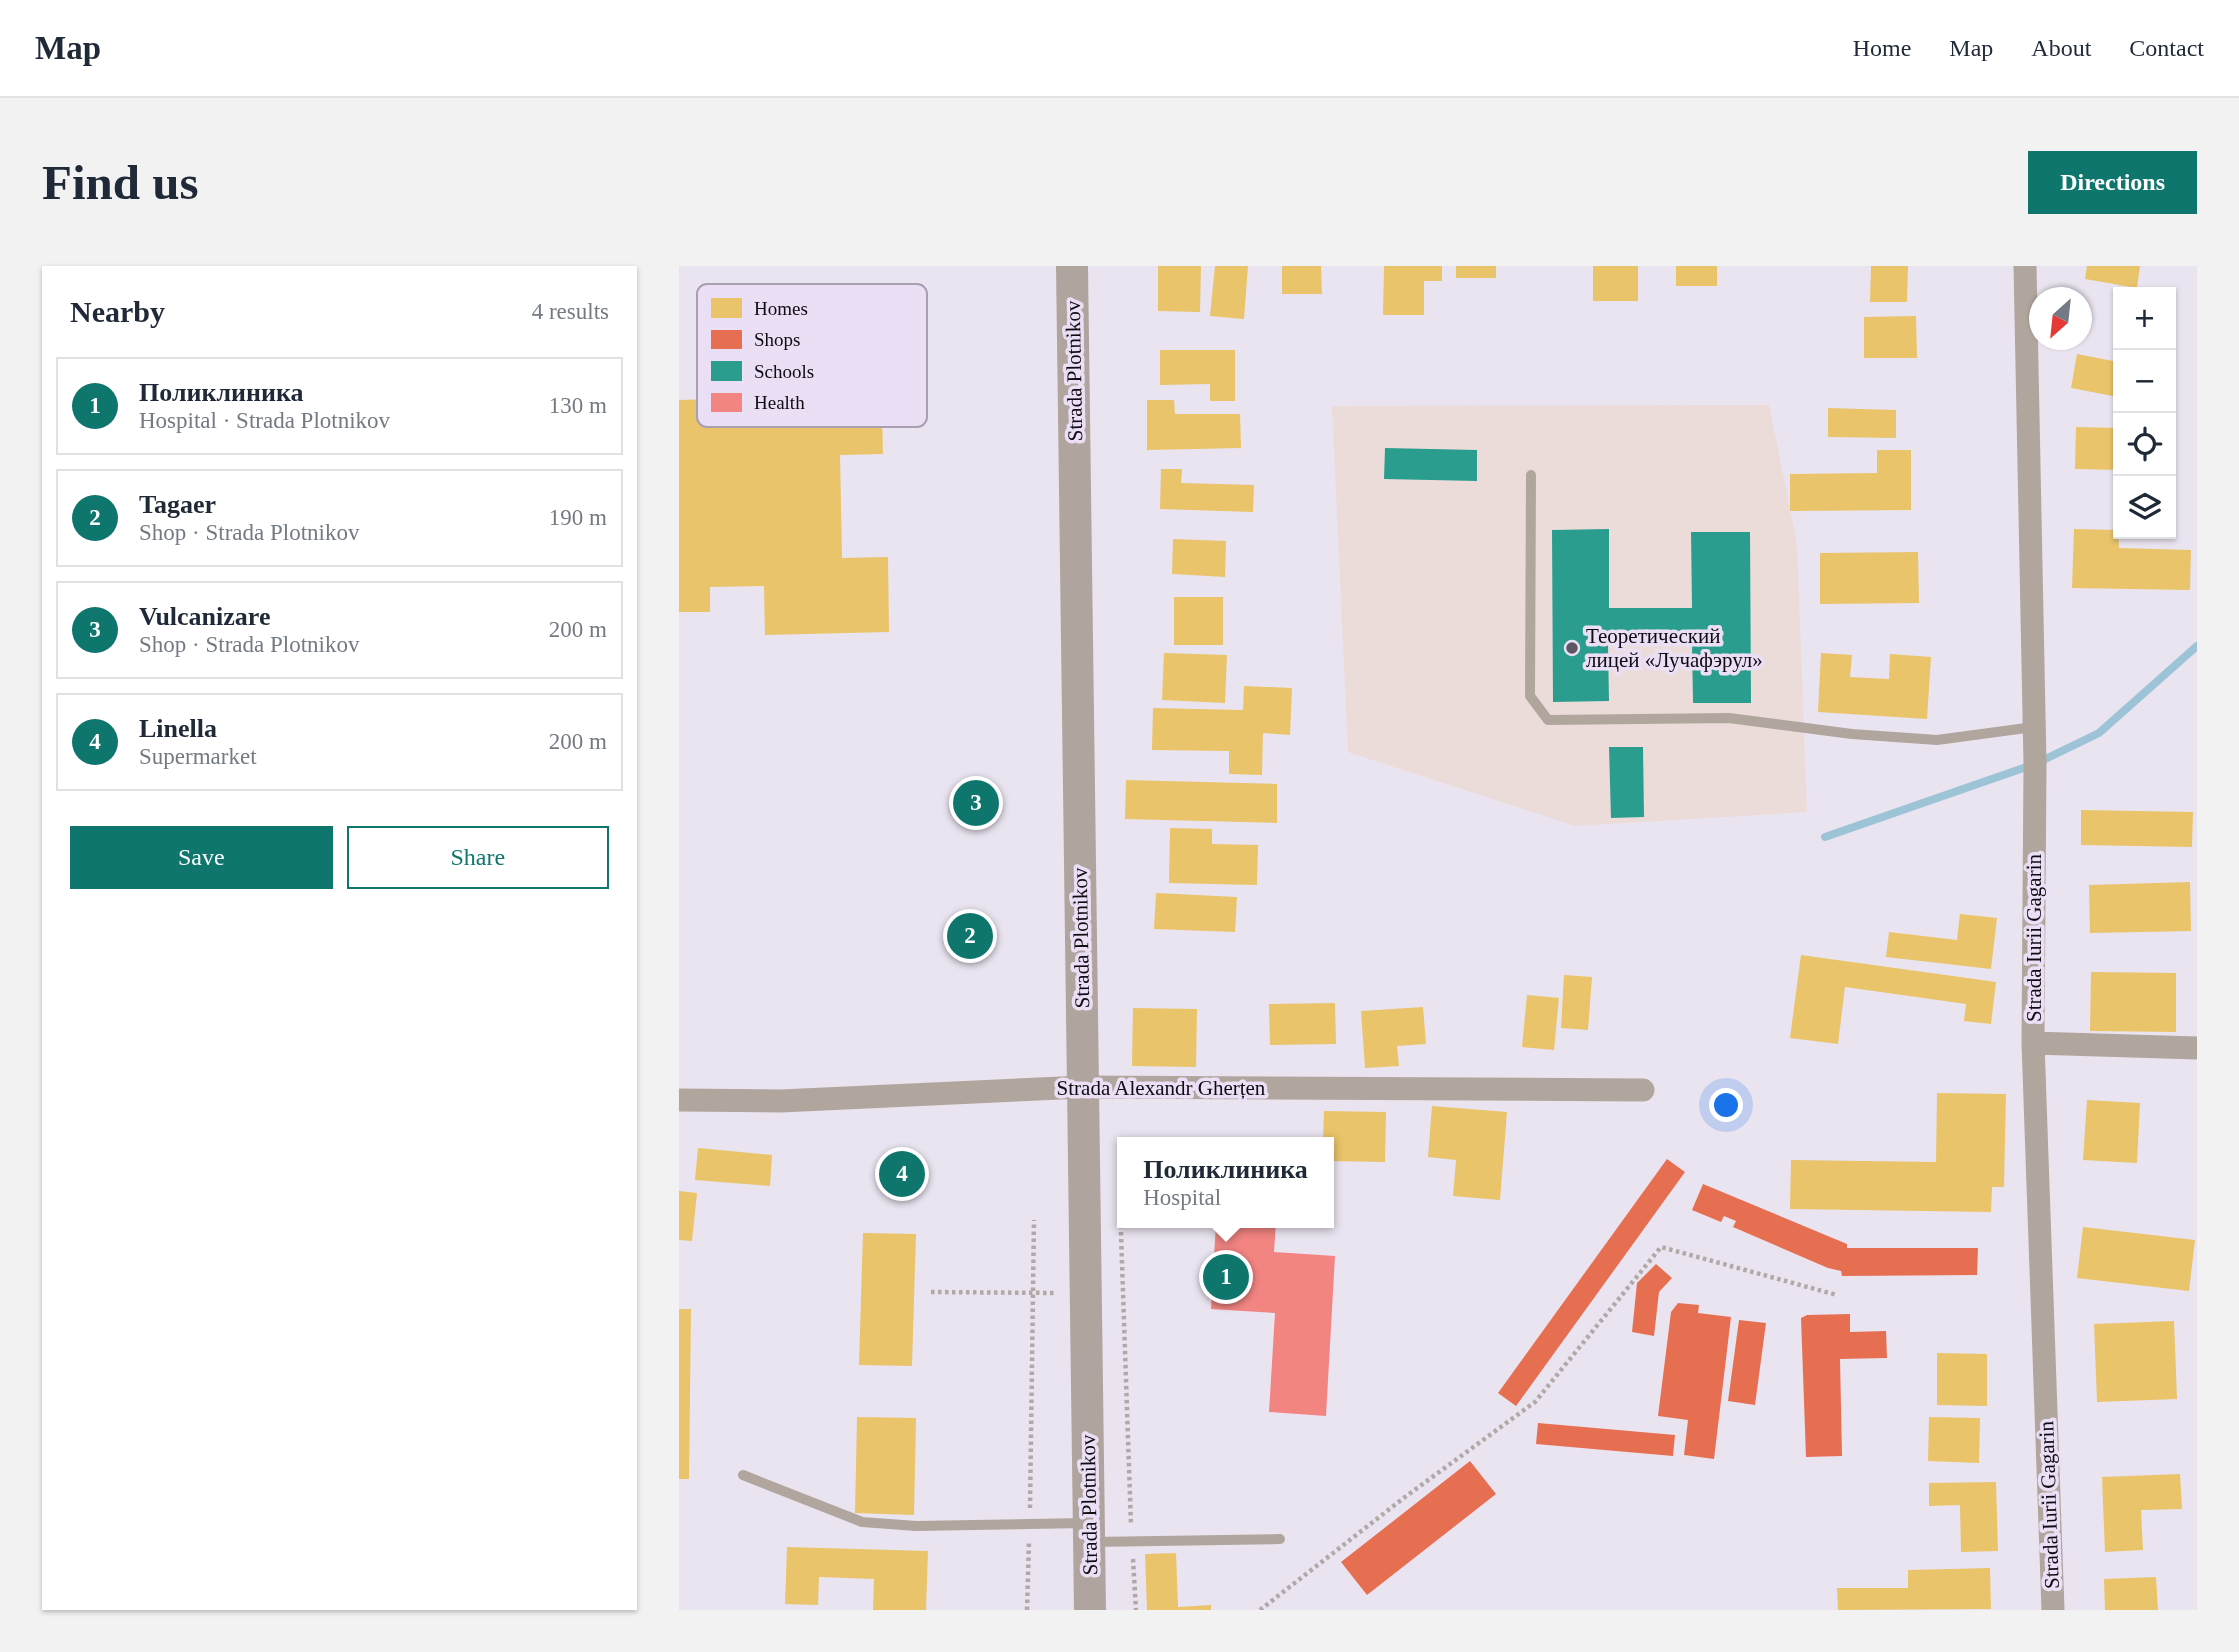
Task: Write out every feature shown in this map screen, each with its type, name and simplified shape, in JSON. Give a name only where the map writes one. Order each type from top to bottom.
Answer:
[{"type":"main road","name":"Strada Plotnikov","points":[[1072,266],[1090,1610]]},
{"type":"street","name":"Strada Iurii Gagarin","points":[[2025,266],[2034,727],[2033,1043],[2053,1610]]},
{"type":"street","points":[[2033,1043],[2197,1048]]},
{"type":"street","name":"Strada Alexandr Gherțen","points":[[679,1100],[781,1101],[1083,1087],[1643,1090]]},
{"type":"lane","points":[[1531,475],[1529,696],[1548,720],[1729,718],[1851,734],[1937,740],[2034,727]]},
{"type":"lane","points":[[743,1475],[862,1522],[916,1526],[1030,1523],[1131,1542],[1280,1539]]},
{"type":"path","points":[[1027,1610],[1034,1220]]},
{"type":"path","points":[[1121,1228],[1131,1542],[1136,1610]]},
{"type":"path","points":[[1260,1610],[1405,1497],[1535,1402],[1661,1247],[1837,1295]]},
{"type":"path","points":[[931,1292],[1086,1294],[1123,1300]]},
{"type":"shaded area","name":"Теоретический лицей «Лучафэрул»","points":[[1769,405],[1797,544],[1807,812],[1575,826],[1348,752],[1332,406]]},
{"type":"building: Homes","points":[[1158,266],[1201,266],[1200,312],[1158,311]]},
{"type":"building: Homes","points":[[1215,266],[1248,266],[1244,319],[1210,316]]},
{"type":"building: Homes","points":[[1282,266],[1321,266],[1322,294],[1282,294]]},
{"type":"building: Homes","points":[[1384,266],[1442,266],[1442,281],[1424,281],[1424,315],[1383,315]]},
{"type":"building: Homes","points":[[1456,266],[1496,266],[1496,278],[1456,278]]},
{"type":"building: Homes","points":[[1593,266],[1638,266],[1638,301],[1593,301]]},
{"type":"building: Homes","points":[[1676,266],[1717,266],[1717,286],[1676,286]]},
{"type":"building: Homes","points":[[1871,266],[1908,266],[1907,302],[1870,302]]},
{"type":"building: Homes","points":[[2087,266],[2140,266],[2137,287],[2085,279]]},
{"type":"building: Homes","points":[[1916,316],[1917,358],[1864,358],[1864,317]]},
{"type":"building: Homes","points":[[1160,350],[1235,350],[1235,401],[1210,401],[1210,384],[1160,385]]},
{"type":"building: Homes","points":[[2077,354],[2113,361],[2113,396],[2071,388]]},
{"type":"building: Homes","points":[[697,399],[697,427],[882,427],[883,454],[840,455],[842,558],[888,557],[889,632],[765,635],[764,586],[710,587],[710,612],[679,612],[679,400]]},
{"type":"building: Homes","points":[[1147,400],[1174,400],[1175,414],[1240,414],[1241,448],[1147,450]]},
{"type":"building: Homes","points":[[1828,408],[1896,410],[1896,438],[1828,437]]},
{"type":"building: Homes","points":[[2076,427],[2113,428],[2113,470],[2075,469]]},
{"type":"building: Homes","points":[[1877,450],[1911,450],[1911,510],[1790,511],[1790,474],[1877,473]]},
{"type":"building: Homes","points":[[1161,469],[1182,469],[1181,483],[1254,485],[1253,512],[1160,509]]},
{"type":"building: Homes","points":[[2074,529],[2113,530],[2113,539],[2118,539],[2119,548],[2191,550],[2190,590],[2072,588]]},
{"type":"building: Homes","points":[[1173,539],[1226,541],[1225,577],[1172,574]]},
{"type":"building: Homes","points":[[1918,552],[1919,603],[1820,604],[1820,553]]},
{"type":"building: Homes","points":[[1174,597],[1223,597],[1223,645],[1174,645]]},
{"type":"building: Homes","points":[[1164,653],[1227,655],[1225,703],[1162,700]]},
{"type":"building: Homes","points":[[1821,653],[1852,655],[1850,677],[1889,679],[1890,654],[1931,657],[1927,719],[1818,712]]},
{"type":"building: Homes","points":[[1244,686],[1292,688],[1290,735],[1263,733],[1262,775],[1229,774],[1229,751],[1152,750],[1153,708],[1243,710]]},
{"type":"building: Homes","points":[[1126,780],[1277,784],[1277,823],[1125,819]]},
{"type":"building: Homes","points":[[2081,810],[2193,812],[2192,847],[2081,845]]},
{"type":"building: Homes","points":[[1170,828],[1212,829],[1212,844],[1258,845],[1257,885],[1169,883]]},
{"type":"building: Homes","points":[[2190,882],[2191,931],[2090,933],[2089,885]]},
{"type":"building: Homes","points":[[1156,893],[1237,897],[1235,932],[1154,929]]},
{"type":"building: Homes","points":[[1960,914],[1997,918],[1991,969],[1886,957],[1889,932],[1957,940]]},
{"type":"building: Homes","points":[[1801,955],[1996,982],[1991,1024],[1964,1021],[1966,1004],[1845,987],[1838,1044],[1790,1038]]},
{"type":"building: Homes","points":[[2091,972],[2176,973],[2176,1032],[2090,1031]]},
{"type":"building: Homes","points":[[1564,975],[1592,977],[1588,1030],[1561,1028]]},
{"type":"building: Homes","points":[[1527,995],[1559,998],[1554,1050],[1522,1047]]},
{"type":"building: Homes","points":[[1335,1003],[1336,1044],[1270,1045],[1269,1004]]},
{"type":"building: Homes","points":[[1423,1007],[1426,1044],[1397,1046],[1399,1066],[1365,1068],[1361,1011]]},
{"type":"building: Homes","points":[[1133,1008],[1197,1009],[1196,1067],[1132,1066]]},
{"type":"building: Homes","points":[[1937,1093],[2006,1094],[2004,1187],[1992,1187],[1991,1212],[1790,1209],[1791,1160],[1936,1162]]},
{"type":"building: Homes","points":[[2087,1100],[2140,1103],[2137,1163],[2083,1160]]},
{"type":"building: Homes","points":[[1432,1106],[1507,1112],[1500,1200],[1453,1196],[1456,1160],[1428,1157]]},
{"type":"building: Homes","points":[[1324,1111],[1386,1112],[1385,1162],[1334,1161],[1334,1137],[1323,1137]]},
{"type":"building: Homes","points":[[698,1148],[772,1155],[770,1186],[695,1180]]},
{"type":"building: Homes","points":[[679,1191],[697,1193],[692,1241],[679,1240]]},
{"type":"building: Homes","points":[[2083,1227],[2195,1240],[2189,1291],[2077,1278]]},
{"type":"building: Homes","points":[[863,1233],[916,1234],[912,1366],[859,1365]]},
{"type":"building: Homes","points":[[679,1309],[691,1309],[689,1479],[679,1479]]},
{"type":"building: Homes","points":[[2174,1321],[2177,1399],[2097,1402],[2094,1324]]},
{"type":"building: Homes","points":[[1937,1353],[1987,1354],[1987,1406],[1937,1405]]},
{"type":"building: Homes","points":[[857,1417],[916,1418],[914,1515],[855,1513]]},
{"type":"building: Homes","points":[[1929,1417],[1980,1418],[1979,1463],[1928,1461]]},
{"type":"building: Homes","points":[[2180,1474],[2182,1509],[2141,1510],[2143,1550],[2105,1552],[2102,1477]]},
{"type":"building: Homes","points":[[1996,1482],[1998,1551],[1961,1552],[1960,1505],[1929,1506],[1929,1483]]},
{"type":"building: Homes","points":[[787,1547],[928,1551],[926,1610],[873,1610],[874,1579],[819,1577],[818,1605],[785,1604]]},
{"type":"building: Homes","points":[[1176,1553],[1178,1607],[1211,1605],[1211,1610],[1147,1610],[1145,1554]]},
{"type":"building: Homes","points":[[1990,1568],[1991,1609],[1838,1610],[1837,1588],[1908,1588],[1908,1570]]},
{"type":"building: Homes","points":[[2156,1577],[2158,1610],[2105,1610],[2104,1579]]},
{"type":"building: Shops","points":[[1667,1159],[1685,1172],[1516,1406],[1498,1393]]},
{"type":"building: Shops","points":[[1703,1184],[1847,1244],[1847,1248],[1978,1248],[1977,1275],[1842,1276],[1841,1271],[1828,1268],[1733,1227],[1736,1221],[1724,1216],[1721,1222],[1692,1210]]},
{"type":"building: Shops","points":[[1656,1264],[1672,1278],[1659,1292],[1654,1336],[1632,1332],[1637,1283]]},
{"type":"building: Shops","points":[[1678,1303],[1699,1305],[1698,1313],[1731,1317],[1714,1459],[1684,1455],[1688,1420],[1658,1416],[1671,1312]]},
{"type":"building: Shops","points":[[1850,1314],[1850,1332],[1886,1331],[1887,1358],[1840,1359],[1842,1456],[1806,1457],[1801,1318],[1807,1315]]},
{"type":"building: Shops","points":[[1739,1320],[1766,1323],[1755,1405],[1728,1401]]},
{"type":"building: Shops","points":[[1538,1423],[1675,1435],[1673,1456],[1536,1444]]},
{"type":"building: Shops","points":[[1470,1461],[1496,1494],[1367,1595],[1341,1562]]},
{"type":"building: Schools","points":[[1385,448],[1477,450],[1477,481],[1384,479]]},
{"type":"building: Schools","points":[[1609,529],[1609,608],[1692,608],[1691,532],[1750,532],[1751,703],[1693,703],[1692,645],[1608,645],[1609,701],[1553,702],[1552,530]]},
{"type":"building: Schools","points":[[1609,747],[1643,747],[1644,817],[1611,818]]},
{"type":"building: Health","points":[[1216,1228],[1276,1228],[1274,1252],[1335,1256],[1326,1416],[1269,1412],[1275,1313],[1211,1309]]},
{"type":"waterway","points":[[1825,837],[2035,764],[2099,733],[2197,646]]},
{"type":"place","name":"Теоретический лицей «Лучафэрул»","points":[[1572,648]]},
{"type":"place","name":"Vulcanizare","points":[[976,803]]},
{"type":"place","name":"Tagaer","points":[[970,936]]},
{"type":"place","name":"Linella","points":[[902,1174]]},
{"type":"place","name":"Поликлиника","points":[[1226,1277]]}]
